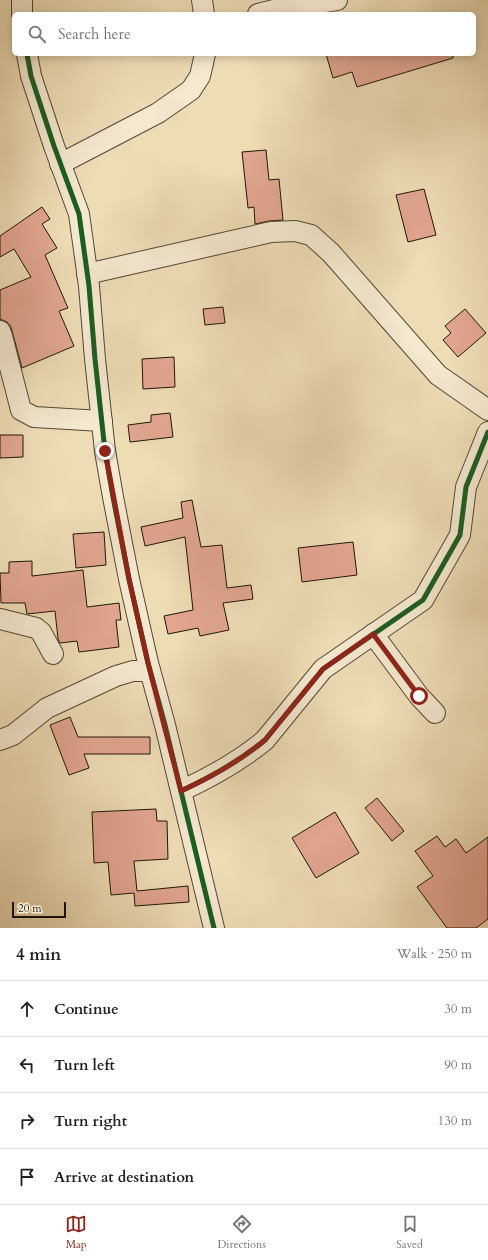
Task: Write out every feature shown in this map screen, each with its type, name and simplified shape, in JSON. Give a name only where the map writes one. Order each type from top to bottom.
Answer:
[{"type":"street","points":[[22,0],[22,12]]},
{"type":"street","points":[[202,0],[204,12]]},
{"type":"street","points":[[266,12],[336,0]]},
{"type":"street","points":[[27,56],[31,76],[60,164],[79,214],[88,274],[105,451],[116,512],[129,579],[150,671],[214,928]]},
{"type":"street","points":[[60,164],[158,113],[191,90],[200,76],[205,56]]},
{"type":"street","points":[[88,274],[271,232],[295,231],[311,234],[331,252],[438,374],[488,410]]},
{"type":"street","points":[[0,331],[21,410],[34,417],[102,421]]},
{"type":"street","points":[[181,791],[212,776],[254,749],[265,740],[323,669],[423,600],[460,535],[466,487],[488,432]]},
{"type":"street","points":[[0,619],[36,628],[41,632],[52,654]]},
{"type":"street","points":[[373,634],[419,696],[436,712]]},
{"type":"street","points":[[0,740],[13,735],[47,708],[116,676],[133,671],[150,671]]},
{"type":"building","points":[[327,56],[453,56],[453,58],[357,87],[352,72],[333,78]]},
{"type":"building","points":[[266,150],[269,180],[279,179],[283,220],[255,224],[254,207],[248,208],[242,152]]},
{"type":"building","points":[[424,189],[436,235],[408,242],[396,195]]},
{"type":"building","points":[[42,207],[50,219],[42,224],[57,248],[45,255],[68,308],[59,311],[74,346],[22,368],[11,327],[7,322],[0,319],[0,290],[31,277],[14,249],[0,257],[0,236]]},
{"type":"building","points":[[223,307],[225,323],[205,325],[203,309]]},
{"type":"building","points":[[465,309],[486,333],[458,357],[443,340],[451,333],[445,326]]},
{"type":"building","points":[[174,357],[175,387],[143,389],[142,359]]},
{"type":"building","points":[[170,413],[173,437],[130,442],[128,425],[151,422],[151,415]]},
{"type":"building","points":[[0,435],[23,435],[23,457],[0,458]]},
{"type":"building","points":[[192,500],[201,547],[222,545],[227,588],[251,585],[253,599],[223,603],[229,630],[200,636],[198,628],[168,634],[164,616],[193,610],[185,537],[145,546],[141,527],[183,518],[181,502]]},
{"type":"building","points":[[104,532],[106,565],[76,568],[73,534]]},
{"type":"building","points":[[353,542],[357,575],[302,582],[298,548]]},
{"type":"building","points":[[32,561],[32,576],[83,570],[87,607],[119,603],[121,620],[116,620],[119,647],[79,652],[77,641],[60,643],[58,639],[55,611],[27,614],[25,603],[1,603],[0,573],[9,573],[9,562]]},
{"type":"building","points":[[70,717],[78,737],[150,737],[150,754],[84,754],[89,768],[69,775],[50,725]]},
{"type":"building","points":[[377,798],[404,831],[392,841],[365,808]]},
{"type":"building","points":[[156,809],[157,821],[167,821],[168,859],[134,861],[137,891],[188,886],[189,902],[135,906],[134,893],[111,895],[108,862],[94,863],[92,812]]},
{"type":"building","points":[[335,812],[359,853],[316,878],[292,838]]},
{"type":"building","points":[[437,836],[445,847],[456,839],[466,853],[488,837],[488,919],[476,928],[447,928],[417,887],[433,876],[415,851]]},
{"type":"cycle path","points":[[27,56],[31,76],[54,146],[79,214],[89,286],[105,451],[113,497],[129,579],[148,663],[165,725],[214,928]]},
{"type":"cycle path","points":[[181,791],[225,768],[255,748],[265,740],[323,669],[423,600],[460,535],[466,487],[488,432]]},
{"type":"route","points":[[105,451],[129,579],[148,663],[181,791],[212,776],[254,749],[265,740],[323,669],[373,634],[419,696]]}]
